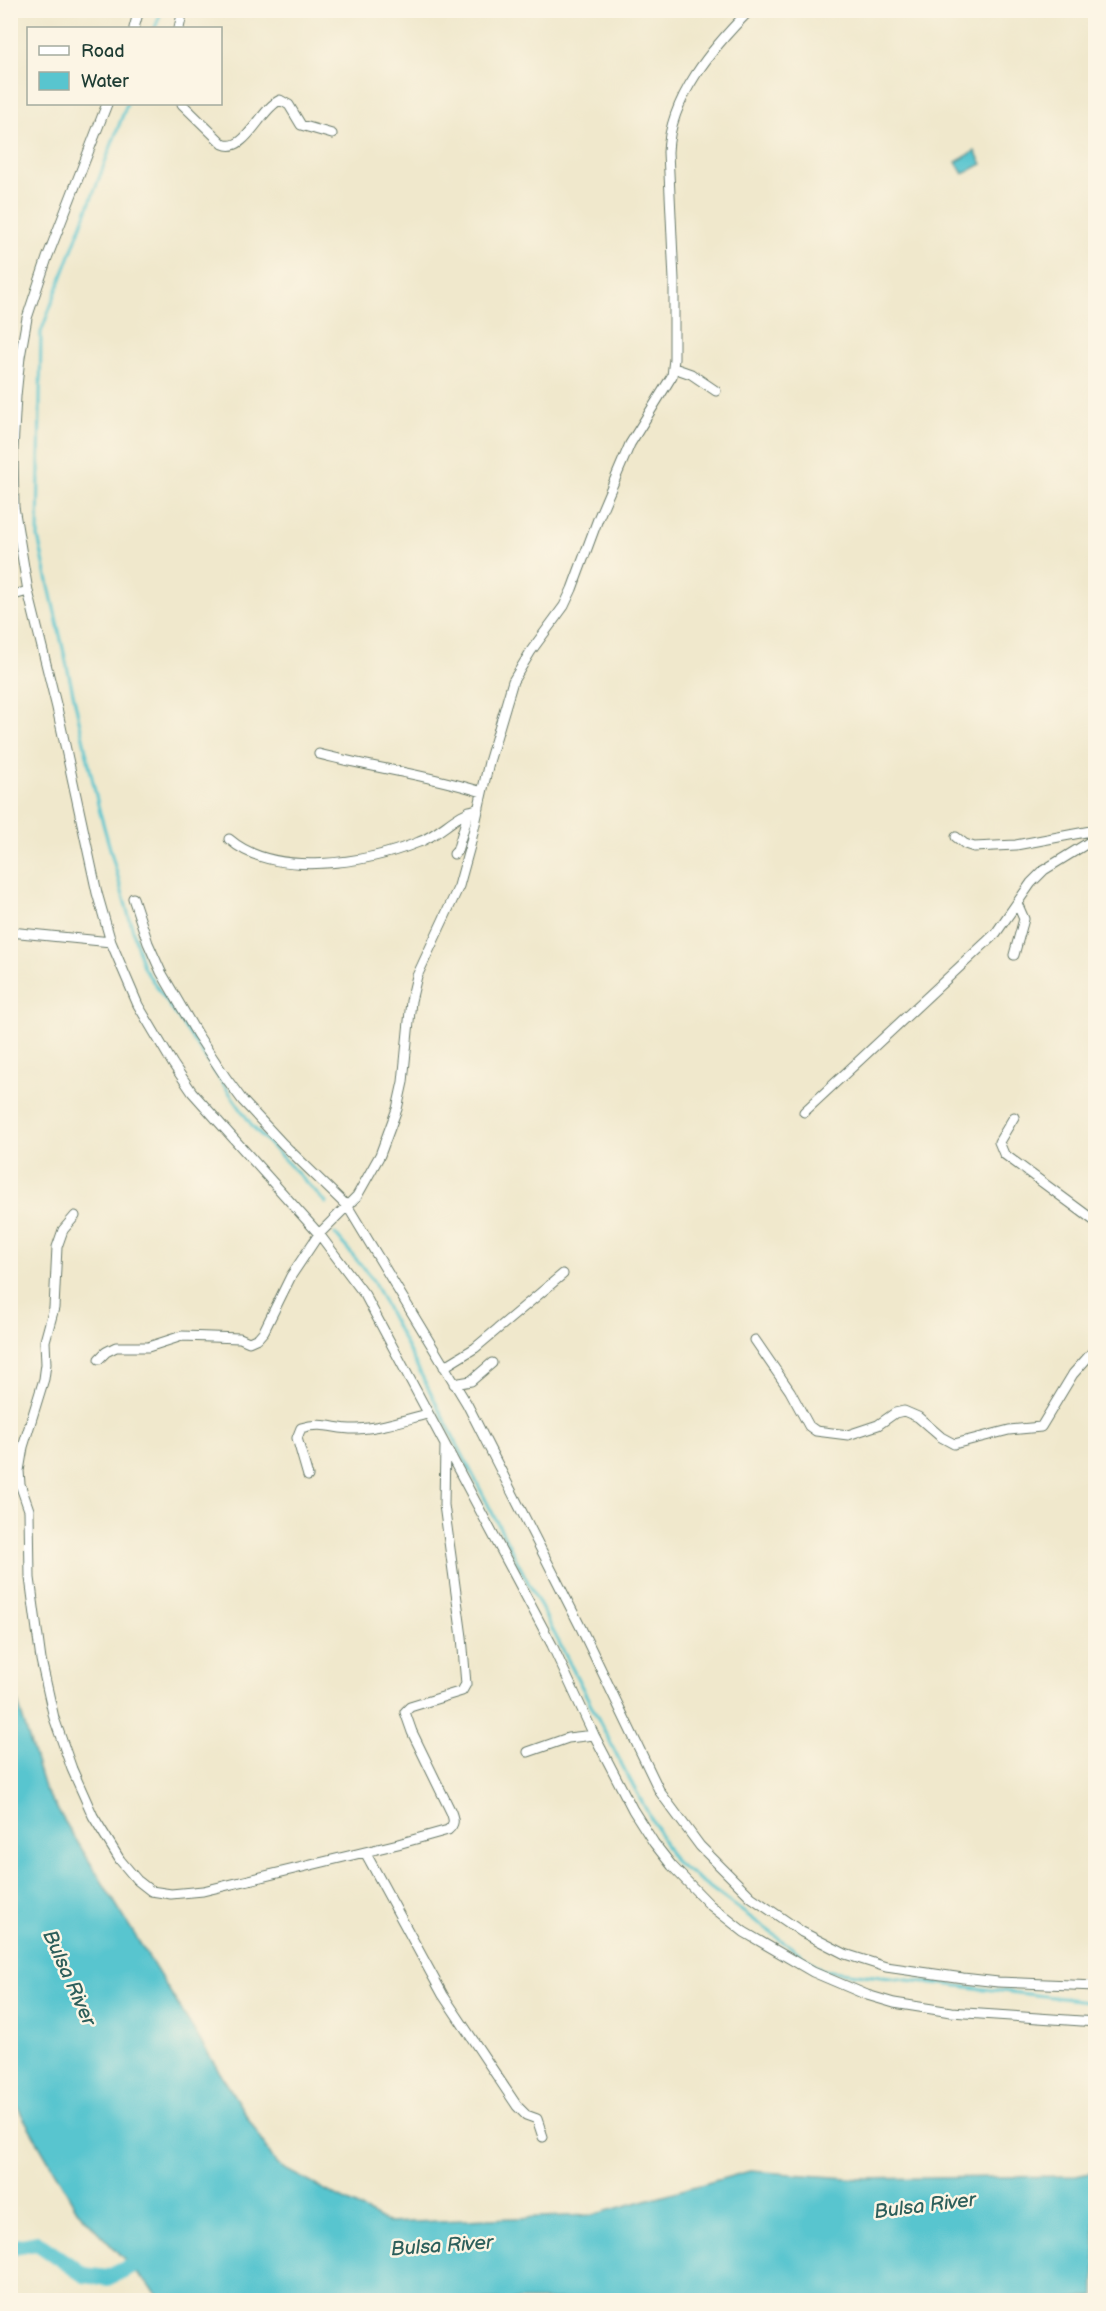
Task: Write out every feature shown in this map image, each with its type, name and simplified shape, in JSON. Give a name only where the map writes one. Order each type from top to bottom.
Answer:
[{"type":"street","points":[[134,27],[139,10]]},
{"type":"street","points":[[179,27],[183,10]]},
{"type":"street","points":[[454,854],[482,792],[513,681],[531,651],[564,606],[623,460],[636,434],[668,384],[674,368],[674,280],[668,136],[673,116],[694,79],[736,24],[750,10]]},
{"type":"street","points":[[183,105],[208,130],[232,147],[240,142],[271,106],[280,100],[289,105],[301,125],[332,134]]},
{"type":"street","points":[[107,105],[27,318],[20,357],[13,450],[14,507],[28,591],[59,717],[97,893],[111,942],[138,1005],[186,1083],[319,1234],[365,1295],[552,1645],[594,1735],[633,1810],[672,1866],[710,1905],[744,1932],[777,1952],[867,1995],[894,2003],[961,2013],[1095,2022]]},
{"type":"street","points":[[674,368],[691,374],[716,391]]},
{"type":"street","points":[[10,596],[28,591]]},
{"type":"street","points":[[319,754],[368,767],[451,782],[482,792]]},
{"type":"street","points":[[229,839],[238,847],[258,855],[305,865],[327,864],[365,857],[421,842],[474,809]]},
{"type":"street","points":[[99,1359],[116,1347],[148,1347],[182,1336],[240,1338],[249,1342],[258,1338],[264,1331],[291,1276],[319,1234],[348,1207],[364,1187],[380,1155],[397,1109],[403,1082],[411,1001],[417,975],[459,886],[474,809]]},
{"type":"street","points":[[956,837],[965,844],[975,847],[1016,845],[1095,830]]},
{"type":"street","points":[[804,1112],[996,933],[1030,882],[1044,870],[1095,838]]},
{"type":"street","points":[[133,898],[148,943],[161,972],[192,1026],[226,1078],[283,1144],[348,1207],[454,1383],[581,1628],[660,1792],[700,1846],[751,1897],[777,1916],[845,1954],[886,1968],[998,1982],[1095,1986]]},
{"type":"street","points":[[1014,955],[1024,919],[1017,903]]},
{"type":"street","points":[[10,932],[111,942]]},
{"type":"street","points":[[1014,1117],[999,1143],[1004,1154],[1095,1222]]},
{"type":"street","points":[[75,1216],[63,1230],[57,1247],[54,1308],[45,1341],[44,1379],[23,1447],[19,1477],[29,1510],[30,1578],[40,1660],[54,1718],[83,1796],[127,1870],[144,1886],[162,1894],[203,1891],[365,1852],[448,1830],[452,1826],[454,1821],[412,1732],[405,1712],[410,1707],[462,1691],[466,1684],[461,1626],[444,1505],[445,1446]]},
{"type":"street","points":[[444,1367],[475,1348],[564,1274]]},
{"type":"street","points":[[755,1340],[790,1391],[802,1416],[816,1431],[848,1435],[878,1425],[895,1413],[904,1411],[918,1417],[946,1441],[954,1444],[1009,1430],[1041,1427],[1073,1374],[1095,1348]]},
{"type":"street","points":[[454,1383],[471,1381],[492,1364]]},
{"type":"street","points":[[308,1476],[297,1438],[301,1428],[315,1424],[355,1429],[374,1427],[427,1414]]},
{"type":"street","points":[[528,1752],[568,1738],[594,1735]]},
{"type":"street","points":[[365,1852],[443,1995],[517,2106],[526,2115],[537,2119],[543,2137]]},
{"type":"water","points":[[975,151],[982,164],[963,174],[956,162]]},
{"type":"water","name":"Bulsa River","points":[[10,1677],[44,1788],[277,2165],[388,2223],[592,2215],[750,2171],[861,2179],[1076,2176],[1095,2172],[1095,2296],[1060,2300],[163,2300],[77,2210],[11,2096]]},
{"type":"waterway","points":[[155,27],[162,10]]},
{"type":"waterway","points":[[127,105],[41,332],[38,537],[99,809],[143,967],[253,1127],[326,1203]]},
{"type":"waterway","points":[[335,1234],[371,1277],[622,1765],[674,1861],[822,1970],[1096,2002]]},
{"type":"waterway","points":[[10,2248],[37,2243],[84,2275],[107,2278],[150,2257]]}]
